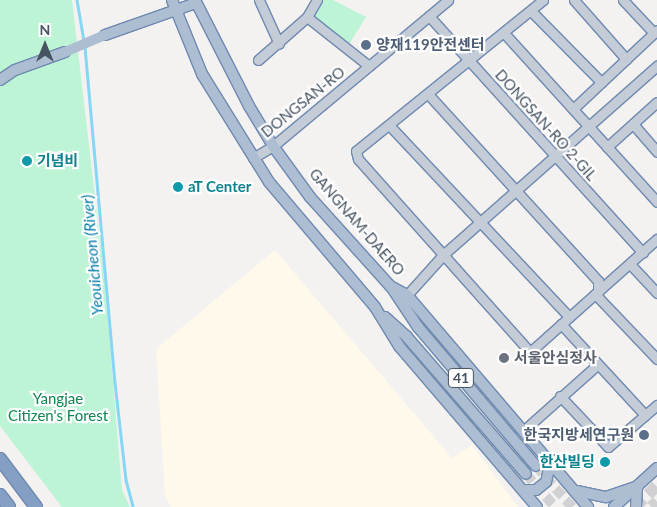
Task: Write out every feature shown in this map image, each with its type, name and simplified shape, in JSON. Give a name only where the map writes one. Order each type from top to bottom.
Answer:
[{"type":"highway","points":[[0,459],[36,507]]},
{"type":"highway","points":[[0,496],[9,507]]},
{"type":"main road","name":"41","points":[[172,0],[202,74],[253,158],[297,218],[375,307],[407,337],[526,474]]},
{"type":"main road","points":[[0,80],[15,70],[196,2]]},
{"type":"main road","name":"GANGNAM-DAERO","points":[[196,2],[272,146],[310,196],[390,286],[407,295],[551,460],[588,507]]},
{"type":"main road","name":"41","points":[[390,286],[418,327],[536,466]]},
{"type":"main road","points":[[375,307],[399,346],[524,490],[535,507]]},
{"type":"main road","points":[[524,490],[536,490],[546,482],[551,460]]},
{"type":"main road","points":[[614,507],[657,468]]},
{"type":"main road","points":[[574,489],[603,498],[638,486]]},
{"type":"main road","points":[[636,507],[638,486]]},
{"type":"street","points":[[259,0],[279,44]]},
{"type":"street","points":[[258,60],[279,44],[307,17],[317,0]]},
{"type":"street","name":"DONGSAN-RO","points":[[253,158],[272,146],[448,0]]},
{"type":"street","points":[[543,0],[504,34],[356,151],[358,159],[530,352],[657,239]]},
{"type":"street","points":[[574,0],[626,59]]},
{"type":"street","points":[[572,109],[656,32],[623,0]]},
{"type":"street","points":[[532,10],[601,82]]},
{"type":"street","name":"DONGSAN-RO 2-GIL","points":[[428,16],[643,253]]},
{"type":"street","name":"DONGSAN-RO","points":[[307,17],[369,66]]},
{"type":"street","points":[[504,34],[657,202]]},
{"type":"street","points":[[407,295],[443,255],[657,66]]},
{"type":"street","points":[[428,94],[598,280],[597,293],[657,359]]},
{"type":"street","points":[[607,147],[657,102]]},
{"type":"street","points":[[633,124],[657,152]]},
{"type":"street","points":[[389,125],[569,317]]},
{"type":"street","points":[[630,264],[657,293]]},
{"type":"street","points":[[561,324],[644,416]]},
{"type":"street","points":[[524,430],[597,365]]},
{"type":"street","points":[[560,396],[608,447],[657,405]]},
{"type":"shaded area","points":[[275,250],[452,458],[472,445],[518,507],[171,507],[165,496],[156,349]]},
{"type":"green space","name":"Yangjae Citizen's Forest","points":[[0,0],[72,0],[104,274],[122,490],[130,507],[62,507],[0,426]]},
{"type":"green space","points":[[323,0],[333,0],[366,17],[348,46],[312,18]]},
{"type":"waterway","name":"Yeouicheon (River)","points":[[77,0],[84,41]]},
{"type":"waterway","name":"Yeouicheon (River)","points":[[85,47],[115,383],[126,480],[133,507]]},
{"type":"tunnel","points":[[536,466],[572,507]]},
{"type":"tunnel","points":[[526,474],[555,507]]},
{"type":"tunnel","points":[[635,507],[657,486]]},
{"type":"tunnel","points":[[651,507],[657,502]]},
{"type":"place","name":"양재119안전센터","points":[[366,45]]},
{"type":"place","name":"기념비","points":[[27,161]]},
{"type":"place","name":"aT Center","points":[[178,187]]},
{"type":"place","name":"서울안심정사","points":[[504,358]]},
{"type":"place","name":"한국지방세연구원","points":[[644,435]]},
{"type":"place","name":"한산빌딩","points":[[605,462]]}]
